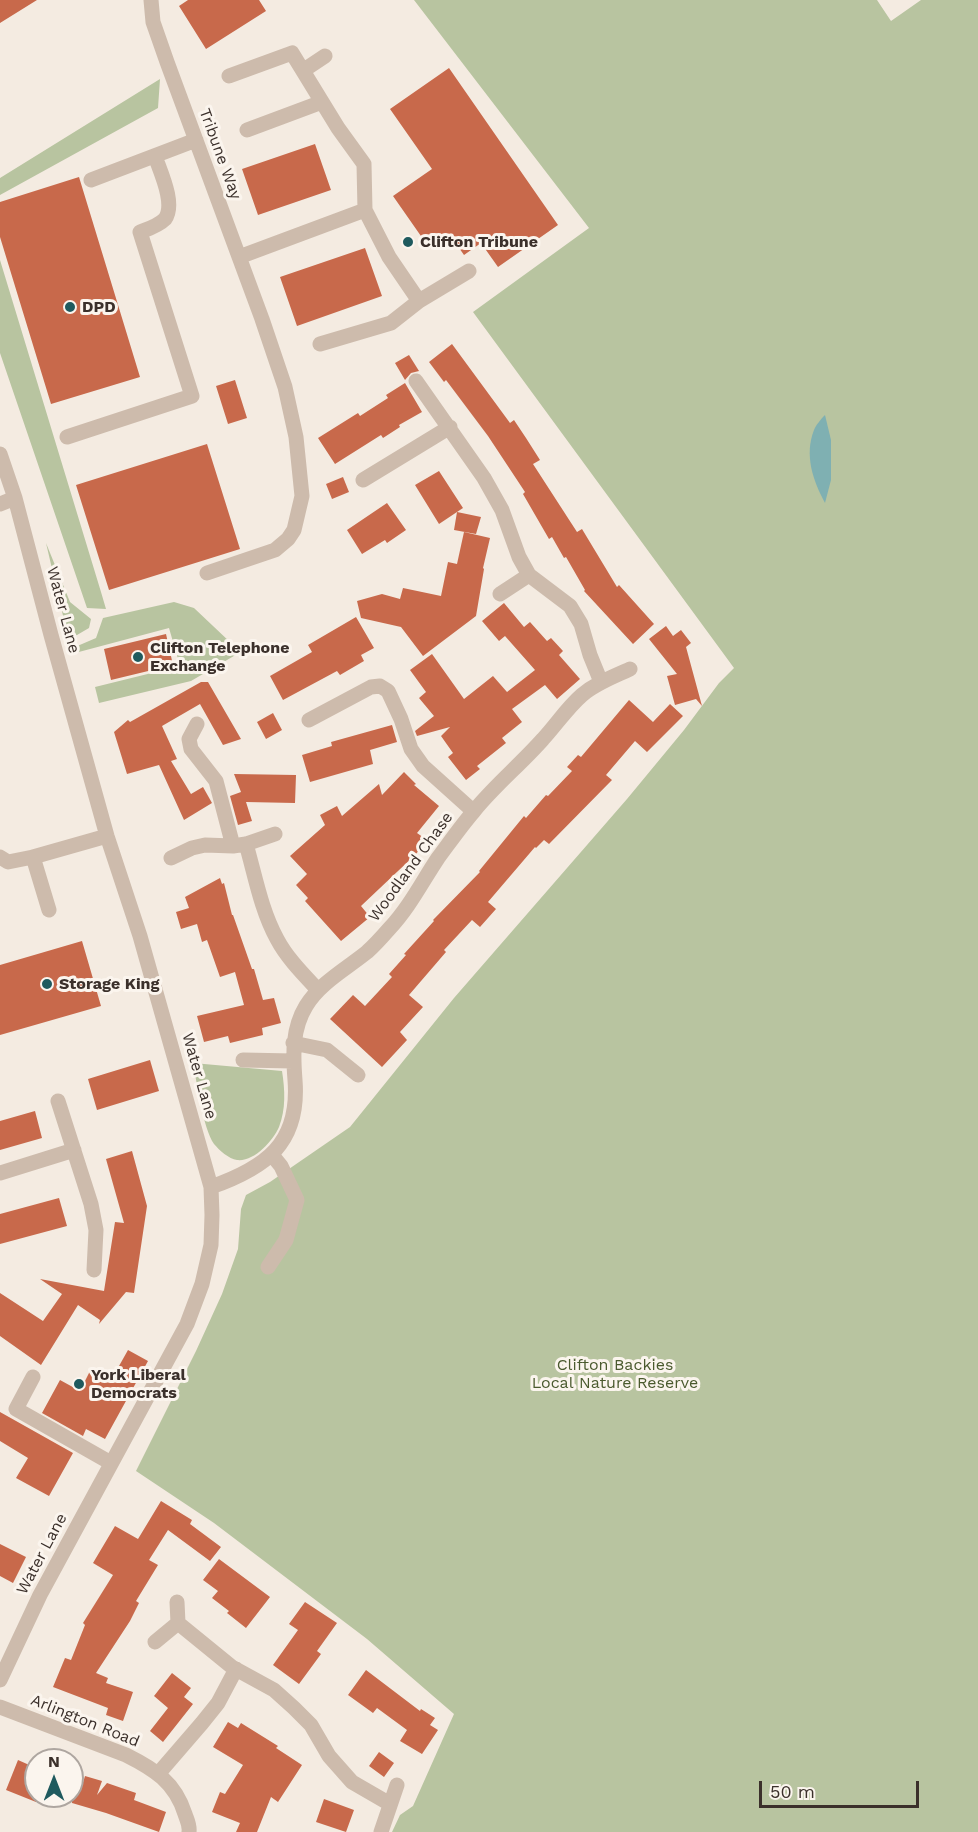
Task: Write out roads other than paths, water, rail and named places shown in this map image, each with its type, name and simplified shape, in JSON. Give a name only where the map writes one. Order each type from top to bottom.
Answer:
[{"type":"street","name":"Tribune Way","points":[[151,0],[153,22],[285,387],[296,437],[302,496],[294,530],[288,539],[275,550],[207,573]]},
{"type":"street","points":[[229,76],[292,52],[338,128],[364,164],[365,210],[389,257],[419,301]]},
{"type":"street","points":[[304,70],[325,56]]},
{"type":"street","points":[[247,130],[322,102]]},
{"type":"street","points":[[91,180],[196,140]]},
{"type":"street","points":[[67,437],[192,396],[140,232],[154,227],[166,218],[168,208],[169,199],[154,156]]},
{"type":"street","points":[[239,257],[365,210]]},
{"type":"street","points":[[320,344],[392,323],[419,301],[469,271]]},
{"type":"street","points":[[417,381],[484,478],[502,510],[519,557],[530,575],[570,606],[581,624],[601,682]]},
{"type":"street","points":[[363,480],[450,427]]},
{"type":"street","name":"Water Lane","points":[[0,454],[15,498],[107,836],[140,936],[211,1186],[212,1215],[211,1245],[202,1284],[187,1324],[40,1595],[0,1680]]},
{"type":"street","points":[[0,504],[15,498]]},
{"type":"street","points":[[500,594],[530,575]]},
{"type":"street","name":"Woodland Chase","points":[[211,1186],[248,1172],[272,1155],[283,1140],[291,1124],[295,1103],[293,1043],[298,1023],[306,1006],[318,990],[368,951],[391,928],[409,905],[437,860],[474,811],[543,740],[569,709],[601,682],[630,669]]},
{"type":"street","points":[[309,720],[371,687],[380,686],[388,691],[411,749],[423,766],[474,811]]},
{"type":"street","points":[[197,724],[189,739],[191,749],[216,781],[267,918],[290,959],[318,990]]},
{"type":"street","points":[[171,858],[199,846],[239,845],[275,834]]},
{"type":"street","points":[[3,862],[33,857],[107,836]]},
{"type":"street","points":[[33,857],[49,910]]},
{"type":"street","points":[[293,1043],[327,1050],[358,1075]]},
{"type":"street","points":[[243,1060],[293,1061]]},
{"type":"street","points":[[58,1101],[91,1204],[96,1230],[94,1270]]},
{"type":"street","points":[[0,1173],[74,1150]]},
{"type":"street","points":[[268,1267],[286,1240],[297,1200],[281,1166],[272,1155]]},
{"type":"street","points":[[33,1377],[16,1408],[111,1464]]},
{"type":"street","points":[[177,1602],[178,1623],[236,1670],[274,1690],[311,1725],[329,1756],[352,1782],[390,1804]]},
{"type":"street","points":[[154,1642],[178,1623]]},
{"type":"street","points":[[158,1774],[218,1703],[236,1670]]},
{"type":"street","name":"Arlington Road","points":[[0,1707],[144,1764],[171,1784],[183,1805],[189,1832]]},
{"type":"street","points":[[381,1832],[397,1785]]},
{"type":"water","points":[[825,415],[831,440],[831,480],[825,503],[811,468],[810,449],[814,430]]},
{"type":"place","name":"Clifton Tribune","points":[[408,242]]},
{"type":"place","name":"DPD","points":[[70,307]]},
{"type":"place","name":"Clifton Telephone Exchange","points":[[138,657]]},
{"type":"place","name":"Storage King","points":[[47,984]]},
{"type":"place","name":"York Liberal Democrats","points":[[79,1384]]},
{"type":"park label","name":"Clifton Backies Local Nature Reserve","points":[[615,1374]]}]
